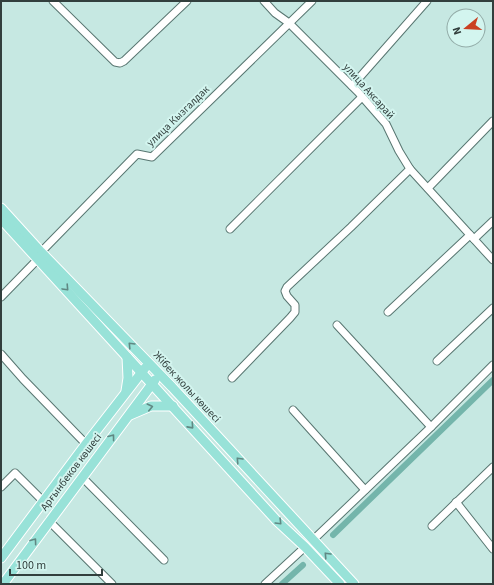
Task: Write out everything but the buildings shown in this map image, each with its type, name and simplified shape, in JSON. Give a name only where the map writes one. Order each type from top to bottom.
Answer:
[{"type":"main road","name":"Жібек жолы көшесі","points":[[1,208],[39,255],[127,357],[277,520],[340,584]]},
{"type":"main road","name":"Жібек жолы көшесі","points":[[1,219],[159,374],[354,584]]},
{"type":"main road","points":[[126,392],[128,382],[127,357]]},
{"type":"main road","name":"Арғынбеков көшесі","points":[[1,558],[86,444],[149,364]]},
{"type":"main road","name":"Арғынбеков көшесі","points":[[3,584],[159,374]]},
{"type":"main road","points":[[129,415],[151,406],[173,406]]},
{"type":"street","points":[[53,1],[114,62],[120,63],[124,61],[187,1]]},
{"type":"street","name":"улица Аксарай","points":[[264,1],[275,13],[289,23],[352,86],[386,124],[399,151],[410,169],[493,260]]},
{"type":"street","name":"улица Кызгалдак","points":[[39,255],[137,154],[152,157],[312,1]]},
{"type":"street","points":[[352,86],[427,1]]},
{"type":"street","points":[[230,229],[362,97]]},
{"type":"street","points":[[428,188],[493,121]]},
{"type":"street","points":[[232,378],[295,312],[295,305],[287,296],[287,286],[351,227],[410,169]]},
{"type":"street","points":[[388,312],[472,237],[493,221]]},
{"type":"street","points":[[1,297],[39,255]]},
{"type":"street","points":[[437,361],[493,308]]},
{"type":"street","points":[[337,325],[431,427]]},
{"type":"street","points":[[1,354],[86,444]]},
{"type":"street","points":[[313,540],[431,427],[493,365]]},
{"type":"street","points":[[293,410],[365,490]]},
{"type":"street","points":[[432,526],[493,467]]},
{"type":"street","points":[[1,487],[14,473],[43,501]]},
{"type":"street","points":[[82,477],[164,560]]},
{"type":"street","points":[[456,502],[493,549]]},
{"type":"street","points":[[49,521],[112,584]]},
{"type":"street","points":[[265,584],[305,547]]},
{"type":"waterway","points":[[333,535],[493,380]]},
{"type":"waterway","points":[[282,584],[303,565]]}]
